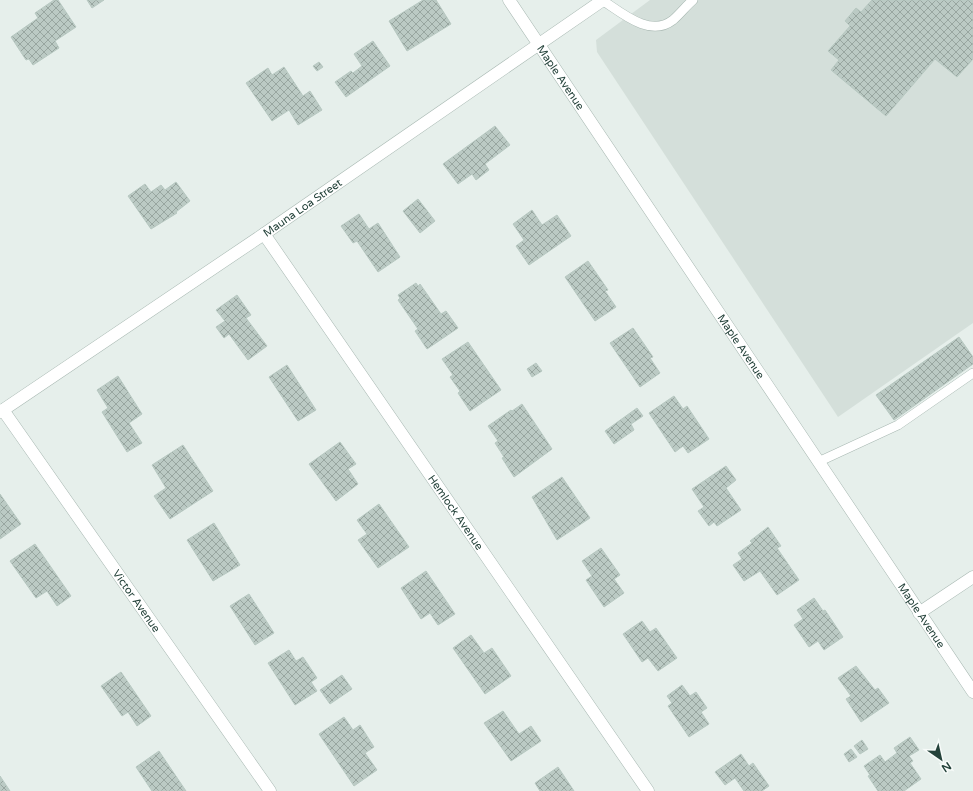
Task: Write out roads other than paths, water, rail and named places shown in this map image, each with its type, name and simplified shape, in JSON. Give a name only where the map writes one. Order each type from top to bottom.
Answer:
[{"type":"street","name":"Maple Avenue","points":[[509,0],[973,692]]},
{"type":"street","name":"Mauna Loa Street","points":[[2,411],[539,46],[603,0]]},
{"type":"street","name":"Hemlock Avenue","points":[[264,234],[648,791]]},
{"type":"street","name":"Victor Avenue","points":[[2,411],[270,791]]},
{"type":"street","points":[[919,612],[973,577]]},
{"type":"lane","points":[[603,0],[638,23],[657,27],[672,21],[693,0]]},
{"type":"lane","points":[[818,462],[898,425],[973,373]]}]
